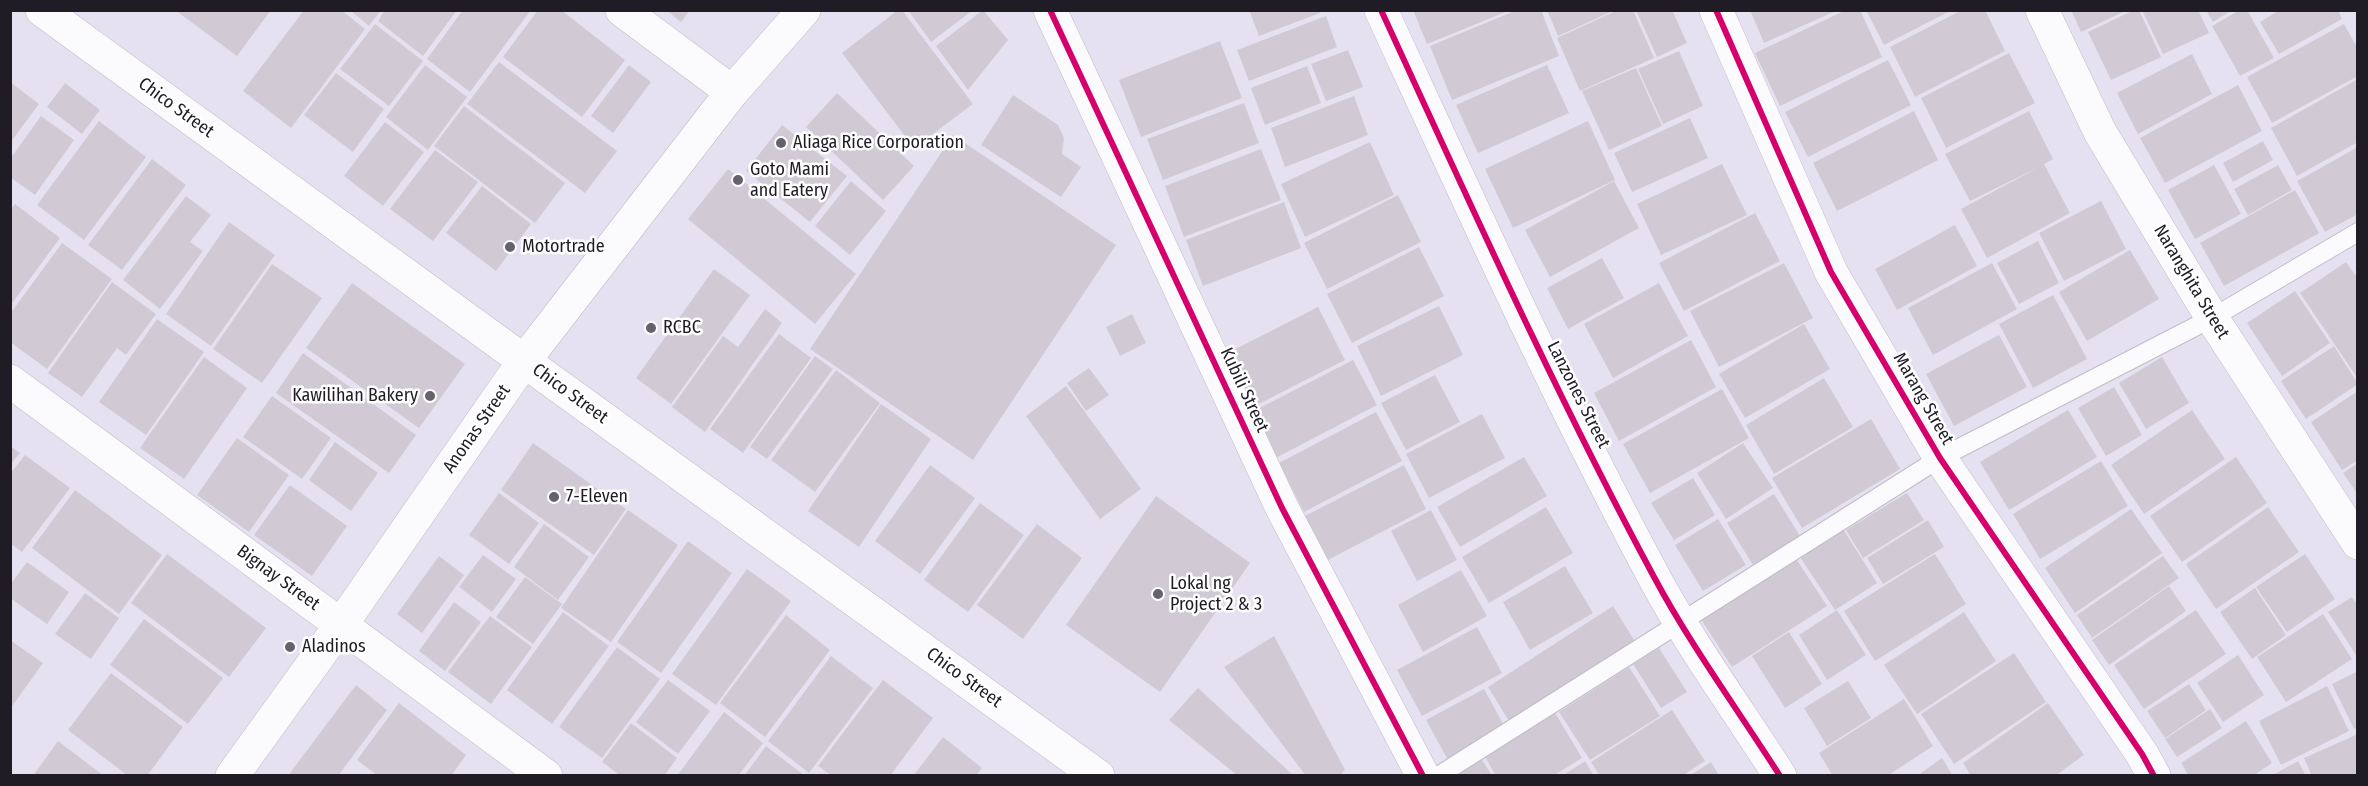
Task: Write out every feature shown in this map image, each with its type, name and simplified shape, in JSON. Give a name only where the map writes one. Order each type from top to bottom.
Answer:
[{"type":"street","name":"Chico Street","points":[[42,10],[1098,776]]},
{"type":"street","points":[[622,10],[732,92]]},
{"type":"street","name":"Anonas Street","points":[[232,776],[341,625],[524,361],[732,92],[804,10]]},
{"type":"street","name":"Kubili Street","points":[[1050,10],[1282,508],[1423,776]]},
{"type":"street","name":"Lanzones Street","points":[[1382,10],[1521,314],[1654,577],[1680,623],[1780,776]]},
{"type":"street","name":"Marang Street","points":[[1716,10],[1831,272],[1940,458],[2142,754],[2154,776]]},
{"type":"street","name":"Naranghita Street","points":[[2043,10],[2100,132],[2212,318],[2358,543]]},
{"type":"street","name":"Bignay Street","points":[[10,381],[546,776]]},
{"type":"lane","points":[[1438,776],[1940,458],[2212,318],[2358,232]]},
{"type":"building","points":[[175,10],[271,10],[237,56]]},
{"type":"building","points":[[304,10],[341,10],[365,29],[291,128],[243,91]]},
{"type":"building","points":[[350,10],[381,10],[369,26]]},
{"type":"building","points":[[385,10],[457,10],[423,56],[378,21]]},
{"type":"building","points":[[463,10],[531,10],[470,92],[427,59]]},
{"type":"building","points":[[538,10],[561,10],[625,60],[582,117],[503,57]]},
{"type":"building","points":[[666,10],[690,10],[681,22]]},
{"type":"building","points":[[898,10],[902,10],[973,104],[914,148],[842,53]]},
{"type":"building","points":[[908,10],[973,10],[931,42]]},
{"type":"building","points":[[983,10],[1008,40],[968,90],[936,46]]},
{"type":"building","points":[[1249,10],[1319,10],[1320,13],[1259,36]]},
{"type":"building","points":[[1413,10],[1508,10],[1508,11],[1427,44]]},
{"type":"building","points":[[1517,10],[1541,10],[1559,56],[1452,100],[1430,46]]},
{"type":"building","points":[[1547,10],[1615,10],[1558,36]]},
{"type":"building","points":[[1618,10],[1633,10],[1654,58],[1580,91],[1557,38]]},
{"type":"building","points":[[1636,10],[1672,10],[1687,43],[1657,57]]},
{"type":"building","points":[[1750,10],[1838,10],[1764,43]]},
{"type":"building","points":[[1846,10],[1860,10],[1882,57],[1780,106],[1755,53]]},
{"type":"building","points":[[1866,10],[1952,10],[1884,45]]},
{"type":"building","points":[[1962,10],[1985,10],[2005,51],[1915,97],[1890,47]]},
{"type":"building","points":[[2071,10],[2127,10],[2081,32]]},
{"type":"building","points":[[2134,10],[2139,10],[2161,57],[2111,80],[2088,32]]},
{"type":"building","points":[[2142,10],[2198,10],[2209,33],[2163,54]]},
{"type":"building","points":[[2206,10],[2232,10],[2213,22]]},
{"type":"building","points":[[2240,10],[2247,10],[2274,58],[2240,76],[2212,26]]},
{"type":"building","points":[[2280,10],[2338,10],[2342,19],[2279,54],[2260,22]]},
{"type":"building","points":[[1326,16],[1337,47],[1249,81],[1237,50]]},
{"type":"building","points":[[375,24],[423,61],[389,106],[340,69]]},
{"type":"building","points":[[2344,24],[2358,49],[2358,76],[2272,123],[2247,77]]},
{"type":"building","points":[[1220,41],[1242,98],[1141,137],[1119,80]]},
{"type":"building","points":[[1348,50],[1363,87],[1326,101],[1311,64]]},
{"type":"building","points":[[1679,51],[1703,106],[1663,124],[1638,69]]},
{"type":"building","points":[[2009,53],[2035,103],[1946,148],[1921,98]]},
{"type":"building","points":[[2192,54],[2212,94],[2138,134],[2117,93]]},
{"type":"building","points":[[1888,60],[1911,105],[1808,157],[1785,112]]},
{"type":"building","points":[[499,62],[617,151],[585,193],[467,104]]},
{"type":"building","points":[[425,65],[467,97],[428,150],[386,117]]},
{"type":"building","points":[[629,65],[651,82],[613,133],[591,116]]},
{"type":"building","points":[[1547,65],[1569,113],[1478,153],[1456,105]]},
{"type":"building","points":[[1307,66],[1321,103],[1265,125],[1251,88]]},
{"type":"building","points":[[1636,68],[1662,126],[1609,150],[1582,91]]},
{"type":"building","points":[[336,73],[384,109],[353,152],[304,115]]},
{"type":"building","points":[[2358,79],[2358,142],[2297,176],[2271,128]]},
{"type":"building","points":[[10,82],[39,104],[10,143]]},
{"type":"building","points":[[65,83],[100,110],[82,134],[47,107]]},
{"type":"building","points":[[2238,85],[2262,131],[2165,183],[2140,138]]},
{"type":"building","points":[[837,93],[914,166],[883,200],[806,127]]},
{"type":"building","points":[[1013,95],[1058,125],[1064,138],[1062,154],[1081,167],[1061,197],[981,145]]},
{"type":"building","points":[[1354,96],[1368,135],[1285,167],[1271,128]]},
{"type":"building","points":[[1244,103],[1259,143],[1163,180],[1147,139]]},
{"type":"building","points":[[464,106],[565,183],[535,223],[434,146]]},
{"type":"building","points":[[1914,111],[1938,160],[1837,211],[1813,163]]},
{"type":"building","points":[[2029,111],[2053,159],[2044,164],[2070,213],[1987,258],[1961,209],[2039,167],[1970,201],[1945,154]]},
{"type":"building","points":[[41,116],[74,140],[35,195],[10,177],[10,159]]},
{"type":"building","points":[[1690,118],[1708,158],[1632,192],[1614,153]]},
{"type":"building","points":[[99,121],[146,157],[84,240],[37,205]]},
{"type":"building","points":[[1588,121],[1615,180],[1513,228],[1485,169]]},
{"type":"building","points":[[385,122],[424,152],[383,206],[344,176]]},
{"type":"building","points":[[782,125],[847,176],[810,222],[746,171]]},
{"type":"building","points":[[953,135],[1116,245],[973,460],[810,349]]},
{"type":"building","points":[[2263,141],[2273,160],[2233,182],[2223,163]]},
{"type":"building","points":[[1370,142],[1394,195],[1305,237],[1281,184]]},
{"type":"building","points":[[2358,147],[2358,214],[2325,232],[2297,181]]},
{"type":"building","points":[[1261,149],[1281,200],[1184,237],[1165,186]]},
{"type":"building","points":[[435,150],[478,182],[433,241],[390,209]]},
{"type":"building","points":[[152,159],[186,185],[122,270],[88,245]]},
{"type":"building","points":[[1722,164],[1747,215],[1661,255],[1637,204]]},
{"type":"building","points":[[2214,165],[2241,214],[2195,239],[2168,190]]},
{"type":"building","points":[[2278,165],[2292,190],[2248,215],[2234,189]]},
{"type":"building","points":[[728,169],[856,274],[815,324],[688,219]]},
{"type":"building","points":[[851,181],[886,211],[850,255],[815,226]]},
{"type":"building","points":[[1614,181],[1639,228],[1550,277],[1525,230]]},
{"type":"building","points":[[482,186],[531,224],[496,271],[446,233]]},
{"type":"building","points":[[2295,190],[2319,233],[2224,286],[2200,243]]},
{"type":"building","points":[[1398,195],[1421,242],[1327,289],[1304,243]]},
{"type":"building","points":[[186,196],[211,215],[190,242],[203,251],[160,309],[123,280]]},
{"type":"building","points":[[2101,201],[2126,249],[2064,281],[2039,233]]},
{"type":"building","points":[[1284,202],[1301,248],[1203,286],[1186,240]]},
{"type":"building","points":[[15,204],[60,238],[10,306],[10,210]]},
{"type":"building","points":[[1755,213],[1780,261],[1684,311],[1659,263]]},
{"type":"building","points":[[229,222],[275,255],[211,346],[166,314]]},
{"type":"building","points":[[1955,225],[1977,266],[1897,310],[1875,269]]},
{"type":"building","points":[[2038,241],[2059,283],[2019,304],[1997,263]]},
{"type":"building","points":[[62,243],[112,279],[47,369],[10,342],[10,314]]},
{"type":"building","points":[[1419,247],[1444,296],[1352,343],[1327,294]]},
{"type":"building","points":[[2130,250],[2159,299],[2087,341],[2059,292]]},
{"type":"building","points":[[1602,258],[1624,298],[1568,329],[1547,288]]},
{"type":"building","points":[[2346,262],[2358,279],[2358,379],[2300,293]]},
{"type":"building","points":[[1784,263],[1813,318],[1719,367],[1690,311]]},
{"type":"building","points":[[1992,263],[2017,309],[1933,355],[1908,308]]},
{"type":"building","points":[[272,264],[322,298],[262,383],[213,349]]},
{"type":"building","points":[[714,269],[750,295],[671,404],[636,378]]},
{"type":"building","points":[[112,282],[156,314],[126,355],[117,348],[82,397],[48,373]]},
{"type":"building","points":[[352,283],[465,364],[419,428],[306,348]]},
{"type":"building","points":[[1659,283],[1688,336],[1613,378],[1584,324]]},
{"type":"building","points":[[2295,291],[2330,343],[2282,376],[2247,323]]},
{"type":"building","points":[[2053,295],[2087,359],[2033,388],[1999,324]]},
{"type":"building","points":[[1439,306],[1463,355],[1381,396],[1357,346]]},
{"type":"building","points":[[1318,307],[1345,360],[1245,411],[1218,358]]},
{"type":"building","points":[[765,309],[782,323],[705,432],[672,407],[723,336],[738,347]]},
{"type":"building","points":[[1132,314],[1146,343],[1120,356],[1106,327]]},
{"type":"building","points":[[157,319],[204,352],[146,435],[99,402]]},
{"type":"building","points":[[1804,324],[1830,369],[1745,418],[1719,374]]},
{"type":"building","points":[[779,334],[811,358],[743,453],[710,429]]},
{"type":"building","points":[[1999,335],[2027,387],[1954,426],[1926,374]]},
{"type":"building","points":[[1691,340],[1716,387],[1619,441],[1594,393]]},
{"type":"building","points":[[2334,346],[2358,384],[2306,419],[2281,381]]},
{"type":"building","points":[[303,353],[416,435],[389,473],[276,393]]},
{"type":"building","points":[[815,356],[833,369],[767,459],[750,447]]},
{"type":"building","points":[[204,357],[247,388],[184,479],[140,448]]},
{"type":"building","points":[[2162,357],[2189,403],[2146,429],[2119,383]]},
{"type":"building","points":[[1353,360],[1377,405],[1270,461],[1246,415]]},
{"type":"building","points":[[1089,368],[1109,395],[1086,411],[1067,383]]},
{"type":"building","points":[[836,370],[880,403],[815,492],[771,460]]},
{"type":"building","points":[[1435,375],[1460,422],[1406,450],[1381,403]]},
{"type":"building","points":[[1824,378],[1853,427],[1774,474],[1746,425]]},
{"type":"building","points":[[1066,386],[1141,489],[1100,519],[1026,416]]},
{"type":"building","points":[[2114,387],[2142,435],[2106,456],[2078,408]]},
{"type":"building","points":[[1722,389],[1749,438],[1650,493],[1623,444]]},
{"type":"building","points":[[2358,391],[2358,460],[2342,470],[2311,422]]},
{"type":"building","points":[[272,396],[331,438],[302,479],[243,437]]},
{"type":"building","points":[[881,404],[931,439],[859,547],[808,511]]},
{"type":"building","points":[[2068,410],[2097,457],[2009,510],[1980,462]]},
{"type":"building","points":[[2192,410],[2225,459],[2144,514],[2111,465]]},
{"type":"building","points":[[1376,412],[1402,461],[1304,512],[1279,463]]},
{"type":"building","points":[[1482,414],[1505,458],[1429,498],[1406,454]]},
{"type":"building","points":[[1871,419],[1900,469],[1802,528],[1772,478]]},
{"type":"building","points":[[237,438],[289,475],[249,532],[197,495]]},
{"type":"building","points":[[335,442],[378,473],[351,511],[309,480]]},
{"type":"building","points":[[533,443],[626,509],[594,555],[501,490]]},
{"type":"building","points":[[1743,443],[1773,488],[1726,519],[1697,473]]},
{"type":"building","points":[[10,446],[20,453],[10,465]]},
{"type":"building","points":[[25,455],[70,488],[22,552],[10,543],[10,474]]},
{"type":"building","points":[[1524,457],[1547,496],[1460,547],[1437,507]]},
{"type":"building","points":[[2236,457],[2267,503],[2182,562],[2150,516]]},
{"type":"building","points":[[2101,461],[2128,506],[2040,559],[2013,514]]},
{"type":"building","points":[[2358,463],[2358,495],[2343,473]]},
{"type":"building","points":[[930,465],[975,498],[920,574],[875,541]]},
{"type":"building","points":[[1404,465],[1426,509],[1326,561],[1303,517]]},
{"type":"building","points":[[1693,478],[1715,515],[1674,540],[1651,503]]},
{"type":"building","points":[[290,485],[347,526],[312,576],[254,535]]},
{"type":"building","points":[[75,490],[162,555],[119,614],[32,548]]},
{"type":"building","points":[[499,493],[539,523],[509,564],[469,535]]},
{"type":"building","points":[[1907,493],[1924,520],[1863,558],[1846,530]]},
{"type":"building","points":[[1774,494],[1800,536],[1753,565],[1727,523]]},
{"type":"building","name":"Lokal ng Project 2 & 3","points":[[1156,496],[1250,563],[1160,692],[1066,625]]},
{"type":"building","points":[[980,503],[1024,535],[968,612],[924,580]]},
{"type":"building","points":[[1546,507],[1573,553],[1489,603],[1462,557]]},
{"type":"building","points":[[2268,507],[2299,552],[2216,609],[2186,564]]},
{"type":"building","points":[[2131,509],[2162,553],[2075,613],[2045,568]]},
{"type":"building","points":[[628,510],[678,545],[611,642],[561,608]]},
{"type":"building","points":[[1431,510],[1457,560],[1417,581],[1391,531]]},
{"type":"building","points":[[1718,519],[1746,565],[1703,591],[1675,545]]},
{"type":"building","points":[[1928,520],[1944,547],[1883,584],[1867,558]]},
{"type":"building","points":[[544,524],[589,557],[558,600],[514,567]]},
{"type":"building","points":[[1037,524],[1082,558],[1023,639],[977,605]]},
{"type":"building","points":[[1843,529],[1877,583],[1835,610],[1800,557]]},
{"type":"building","points":[[688,541],[732,573],[661,673],[617,642]]},
{"type":"building","points":[[167,554],[266,628],[229,677],[131,603]]},
{"type":"building","points":[[1935,554],[1966,604],[1875,661],[1844,611]]},
{"type":"building","points":[[2305,554],[2335,599],[2287,632],[2256,587]]},
{"type":"building","points":[[483,555],[516,579],[492,612],[459,587]]},
{"type":"building","points":[[439,556],[464,575],[422,633],[397,614]]},
{"type":"building","points":[[2163,556],[2179,578],[2092,638],[2077,615]]},
{"type":"building","points":[[1795,557],[1827,606],[1732,667],[1700,618]]},
{"type":"building","points":[[27,562],[69,592],[47,624],[10,598],[10,585]]},
{"type":"building","points":[[1565,566],[1593,613],[1530,650],[1503,602]]},
{"type":"building","points":[[747,569],[791,601],[716,705],[672,674]]},
{"type":"building","points":[[1461,570],[1487,616],[1423,652],[1398,605]]},
{"type":"building","points":[[525,577],[562,604],[533,644],[496,617]]},
{"type":"building","points":[[2169,586],[2186,611],[2109,665],[2092,640]]},
{"type":"building","points":[[2255,588],[2286,635],[2252,659],[2220,612]]},
{"type":"building","points":[[85,593],[119,618],[91,659],[55,634]]},
{"type":"building","points":[[2352,597],[2358,606],[2358,658],[2328,612]]},
{"type":"building","points":[[454,602],[481,622],[445,671],[419,651]]},
{"type":"building","points":[[1613,606],[1637,645],[1512,726],[1488,687]]},
{"type":"building","points":[[1837,610],[1866,655],[1827,680],[1799,635]]},
{"type":"building","points":[[2196,610],[2226,654],[2144,709],[2114,665]]},
{"type":"building","points":[[563,612],[609,646],[552,724],[507,690]]},
{"type":"building","points":[[1964,612],[1996,661],[1917,714],[1884,665]]},
{"type":"building","points":[[2323,614],[2352,659],[2286,702],[2257,657]]},
{"type":"building","points":[[786,615],[830,650],[765,737],[720,703]]},
{"type":"building","points":[[490,616],[532,647],[491,704],[448,672]]},
{"type":"building","points":[[144,619],[223,678],[188,724],[110,665]]},
{"type":"building","points":[[1477,627],[1502,673],[1422,716],[1397,670]]},
{"type":"building","points":[[1789,632],[1822,684],[1785,708],[1752,656]]},
{"type":"building","points":[[1274,636],[1345,770],[1339,776],[1306,776],[1224,667]]},
{"type":"building","points":[[10,640],[43,663],[10,709]]},
{"type":"building","points":[[617,647],[660,679],[602,758],[559,727]]},
{"type":"building","points":[[1659,648],[1687,692],[1661,708],[1633,664]]},
{"type":"building","points":[[2014,653],[2046,702],[1954,764],[1921,714]]},
{"type":"building","points":[[2238,655],[2264,695],[2223,722],[2197,683]]},
{"type":"building","points":[[831,656],[873,688],[809,773],[768,741]]},
{"type":"building","points":[[1629,667],[1660,716],[1590,760],[1559,712]]},
{"type":"building","points":[[2358,671],[2358,727],[2354,729],[2332,684]]},
{"type":"building","points":[[111,673],[183,727],[147,776],[128,776],[68,730]]},
{"type":"building","points":[[668,680],[710,711],[678,754],[636,722]]},
{"type":"building","points":[[883,680],[933,718],[890,776],[832,776],[818,766]]},
{"type":"building","points":[[1848,681],[1871,718],[1827,746],[1804,708]]},
{"type":"building","points":[[2189,684],[2206,710],[2165,738],[2147,711]]},
{"type":"building","points":[[356,685],[387,710],[338,776],[293,776],[290,773]]},
{"type":"building","points":[[2327,686],[2349,731],[2281,765],[2259,721]]},
{"type":"building","points":[[1198,688],[1294,776],[1238,776],[1169,720]]},
{"type":"building","points":[[1484,689],[1506,729],[1448,760],[1426,720]]},
{"type":"building","points":[[1904,699],[1933,746],[1887,776],[1833,776],[1819,753]]},
{"type":"building","points":[[399,703],[466,755],[451,776],[378,776],[357,760]]},
{"type":"building","points":[[2048,703],[2084,755],[2055,776],[1971,776],[1963,763]]},
{"type":"building","points":[[2210,709],[2222,728],[2177,757],[2165,739]]},
{"type":"building","points":[[1672,710],[1705,761],[1682,776],[1600,776],[1591,762]]},
{"type":"building","points":[[1554,711],[1582,758],[1553,776],[1496,776],[1483,753]]},
{"type":"building","points":[[724,712],[763,743],[738,776],[677,776]]},
{"type":"building","points":[[2246,721],[2272,763],[2253,776],[2189,776],[2181,763]]},
{"type":"building","points":[[631,723],[677,758],[664,776],[621,776],[602,762]]},
{"type":"building","points":[[2358,734],[2358,776],[2312,776],[2304,758]]},
{"type":"building","points":[[943,737],[982,768],[976,776],[913,776]]},
{"type":"building","points":[[58,741],[104,776],[33,776]]},
{"type":"building","points":[[766,746],[805,776],[744,776]]},
{"type":"building","points":[[1480,756],[1492,776],[1458,776],[1455,770]]},
{"type":"building","points":[[1942,758],[1953,776],[1917,776]]},
{"type":"building","points":[[1585,761],[1594,776],[1562,776]]},
{"type":"building","points":[[2298,761],[2306,776],[2271,776]]},
{"type":"building","points":[[1711,762],[1719,776],[1689,776]]},
{"type":"cycle path","points":[[1050,10],[1282,508],[1423,776]]},
{"type":"cycle path","points":[[1381,10],[1513,296],[1617,508],[1683,628],[1780,776]]},
{"type":"cycle path","points":[[1716,10],[1831,272],[1940,458],[2142,754],[2154,776]]},
{"type":"place","name":"Aliaga Rice Corporation","points":[[781,143]]},
{"type":"place","name":"Goto Mami and Eatery","points":[[738,180]]},
{"type":"place","name":"Motortrade","points":[[510,247]]},
{"type":"place","name":"RCBC","points":[[651,328]]},
{"type":"place","name":"Kawilihan Bakery","points":[[430,396]]},
{"type":"place","name":"7-Eleven","points":[[554,497]]},
{"type":"place","name":"Lokal ng Project 2 & 3","points":[[1158,594]]},
{"type":"place","name":"Aladinos","points":[[290,647]]}]
